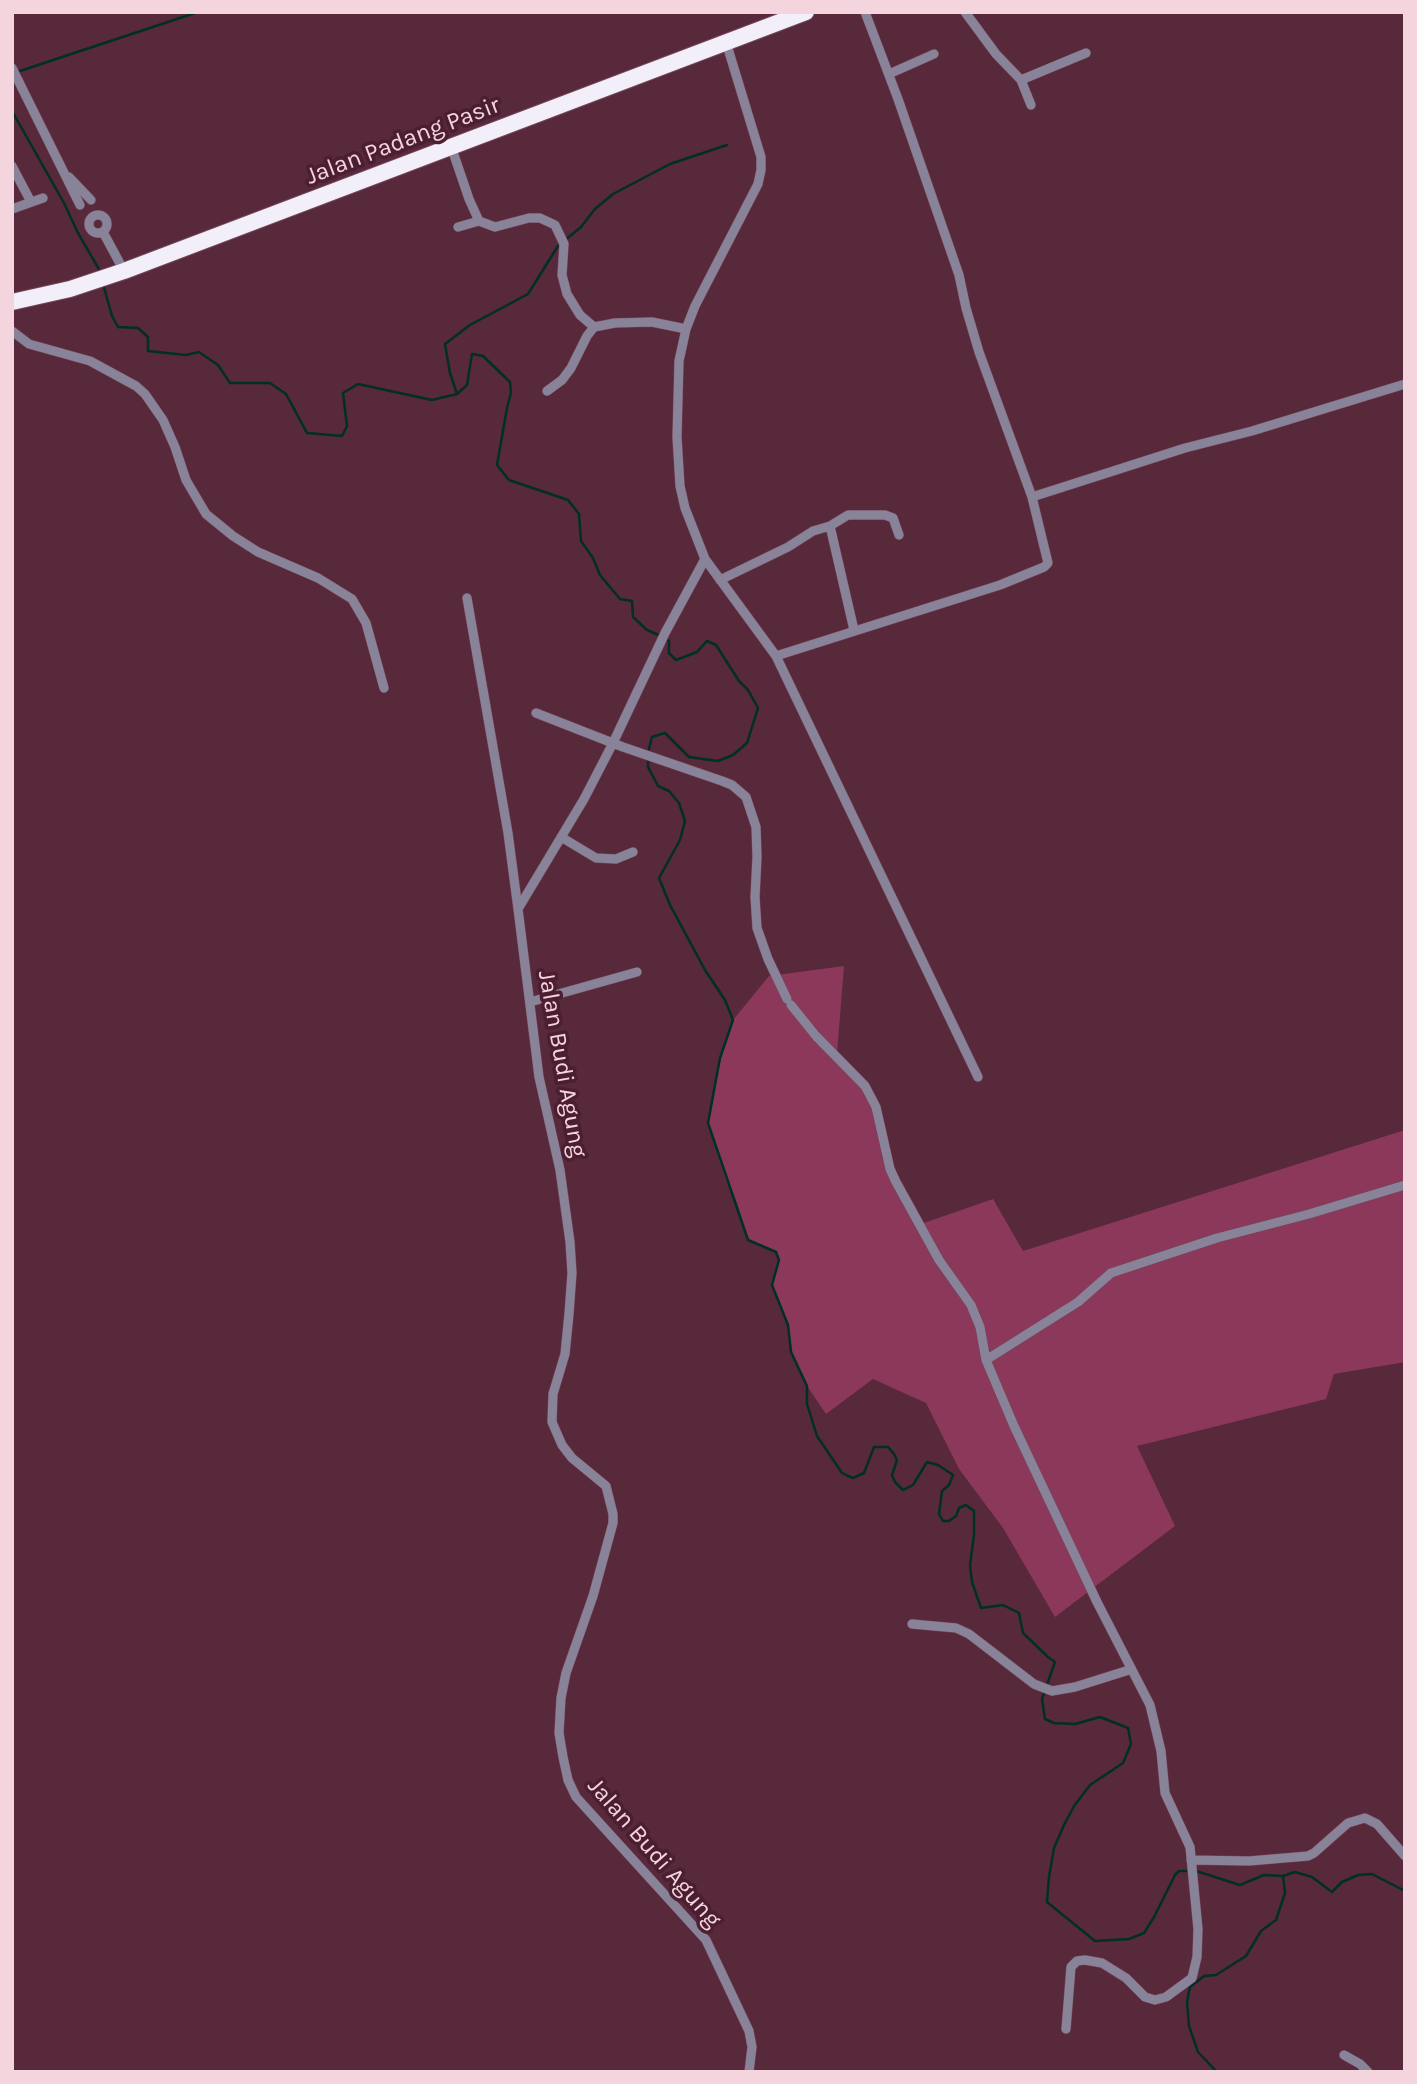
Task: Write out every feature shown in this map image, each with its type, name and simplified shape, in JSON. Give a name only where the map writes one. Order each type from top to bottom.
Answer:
[{"type":"highway","name":"Jalan Padang Pasir","points":[[12,302],[119,273],[806,12]]},
{"type":"street","points":[[776,656],[1000,585],[1046,566],[1047,555],[1032,497],[979,352],[959,275],[889,74],[864,12]]},
{"type":"street","points":[[965,12],[989,45],[1021,80],[1031,105]]},
{"type":"street","points":[[726,42],[761,158],[760,177],[686,329],[677,384],[680,486],[685,508],[705,559],[776,656],[978,1077]]},
{"type":"street","points":[[1021,80],[1086,53]]},
{"type":"street","points":[[889,74],[934,54]]},
{"type":"street","points":[[12,68],[93,232],[103,232]]},
{"type":"street","points":[[451,146],[479,221]]},
{"type":"street","points":[[12,166],[31,202]]},
{"type":"street","points":[[62,171],[108,223],[103,232]]},
{"type":"street","points":[[12,209],[43,198]]},
{"type":"street","points":[[89,222],[95,215],[101,215]]},
{"type":"street","points":[[458,227],[479,221],[495,227],[524,219],[540,218],[555,225],[563,241],[562,275],[567,294],[580,315],[594,327]]},
{"type":"street","points":[[103,232],[119,273]]},
{"type":"street","points":[[547,391],[562,380],[571,368],[594,327],[615,323],[652,322],[686,329]]},
{"type":"street","points":[[12,331],[21,340],[36,347],[90,361],[136,386],[145,394],[163,420],[186,480],[206,514],[258,552],[318,578],[352,599],[366,623],[384,688]]},
{"type":"street","points":[[1032,497],[1185,448],[1252,431],[1405,384]]},
{"type":"street","points":[[720,580],[848,515],[885,515],[893,518],[899,535]]},
{"type":"street","points":[[830,526],[854,630]]},
{"type":"street","points":[[518,909],[613,743],[665,633],[705,559]]},
{"type":"street","name":"Jalan Budi Agung","points":[[467,598],[508,832],[539,1077],[560,1170],[570,1242],[572,1273],[569,1314],[565,1354],[553,1394],[552,1422],[567,1452],[606,1486],[613,1514],[613,1523],[593,1596],[566,1673],[561,1698],[562,1757],[576,1797],[706,1940],[749,2031],[752,2047],[749,2072]]},
{"type":"street","points":[[536,713],[732,785],[748,800],[757,835],[757,928],[768,959],[789,1002],[816,1036],[865,1086],[876,1107],[890,1169],[939,1260],[971,1305],[986,1360],[1014,1426],[1129,1670],[1147,1700],[1161,1751],[1165,1793],[1188,1840],[1198,1929],[1197,1957],[1192,1978],[1166,1997],[1155,2000],[1145,1997],[1126,1978],[1102,1963],[1077,1961],[1071,1967],[1066,2029]]},
{"type":"street","points":[[561,837],[596,858],[616,859],[633,852]]},
{"type":"street","points":[[530,1002],[637,972]]},
{"type":"street","points":[[986,1360],[1078,1302],[1111,1273],[1217,1238],[1405,1185]]},
{"type":"street","points":[[912,1624],[956,1628],[969,1634],[1041,1688],[1052,1691],[1076,1687],[1129,1670]]},
{"type":"street","points":[[1191,1863],[1308,1856],[1348,1823],[1365,1818],[1377,1824],[1405,1856]]},
{"type":"street","points":[[1344,2055],[1368,2072]]},
{"type":"shaded area","points":[[844,966],[837,1053],[876,1096],[882,1157],[918,1225],[993,1199],[1023,1251],[1405,1130],[1405,1362],[1334,1374],[1326,1399],[1137,1446],[1175,1526],[1055,1617],[1003,1528],[959,1469],[926,1403],[873,1379],[826,1414],[807,1386],[791,1352],[788,1325],[772,1285],[779,1259],[776,1252],[748,1240],[737,1203],[725,1178],[708,1123],[720,1058],[733,1020],[769,976]]},
{"type":"waterway","points":[[20,71],[198,12]]},
{"type":"waterway","points":[[12,111],[100,271]]},
{"type":"waterway","points":[[457,394],[445,344],[470,325],[528,294],[558,246],[613,194],[670,164],[727,145]]},
{"type":"waterway","points":[[103,284],[118,327],[138,328],[148,337],[148,351],[186,355],[199,352],[218,365],[230,383],[270,383],[286,394],[307,433],[342,436],[347,426],[343,393],[358,384],[432,400],[457,394],[467,385],[472,354],[483,356],[510,382],[511,393],[497,465],[509,480],[568,500],[579,514],[581,541],[593,558],[600,575],[620,599],[632,601],[633,617],[647,630],[661,636]]},
{"type":"waterway","points":[[648,753],[652,737],[665,733],[689,757],[718,761],[733,755],[747,743],[758,708],[716,645],[707,641],[697,652],[676,660],[669,653],[669,641],[666,639]]},
{"type":"waterway","points":[[648,760],[648,767],[658,786],[669,791],[679,803],[685,821],[680,840],[659,878],[670,905],[705,970],[725,1000],[733,1020],[720,1058],[708,1123],[748,1240],[776,1252],[779,1260],[772,1285],[788,1325],[791,1352],[807,1386],[807,1404],[817,1436],[842,1473],[853,1478],[864,1473],[874,1447],[888,1447],[894,1454],[897,1460],[892,1475],[903,1490],[913,1485],[927,1462],[938,1465],[953,1475],[949,1485],[942,1491],[939,1514],[943,1521],[949,1521],[956,1516],[959,1508],[966,1505],[974,1511],[970,1565],[972,1582],[981,1608],[1003,1605],[1019,1613],[1023,1633],[1055,1662],[1042,1699],[1045,1719],[1054,1723],[1075,1724],[1100,1717],[1128,1728],[1131,1744],[1123,1763],[1090,1785],[1064,1825],[1054,1848],[1047,1902],[1095,1941],[1129,1939],[1144,1933],[1175,1875],[1179,1871],[1189,1871]]},
{"type":"waterway","points":[[1196,1871],[1240,1885],[1264,1875],[1283,1876]]},
{"type":"waterway","points":[[1217,2072],[1198,2052],[1189,2026],[1187,2002],[1190,1987],[1204,1976],[1216,1975],[1246,1956],[1261,1931],[1276,1920],[1285,1893],[1283,1876],[1295,1872],[1312,1877],[1332,1892],[1342,1882],[1358,1875],[1372,1874],[1405,1891]]}]
